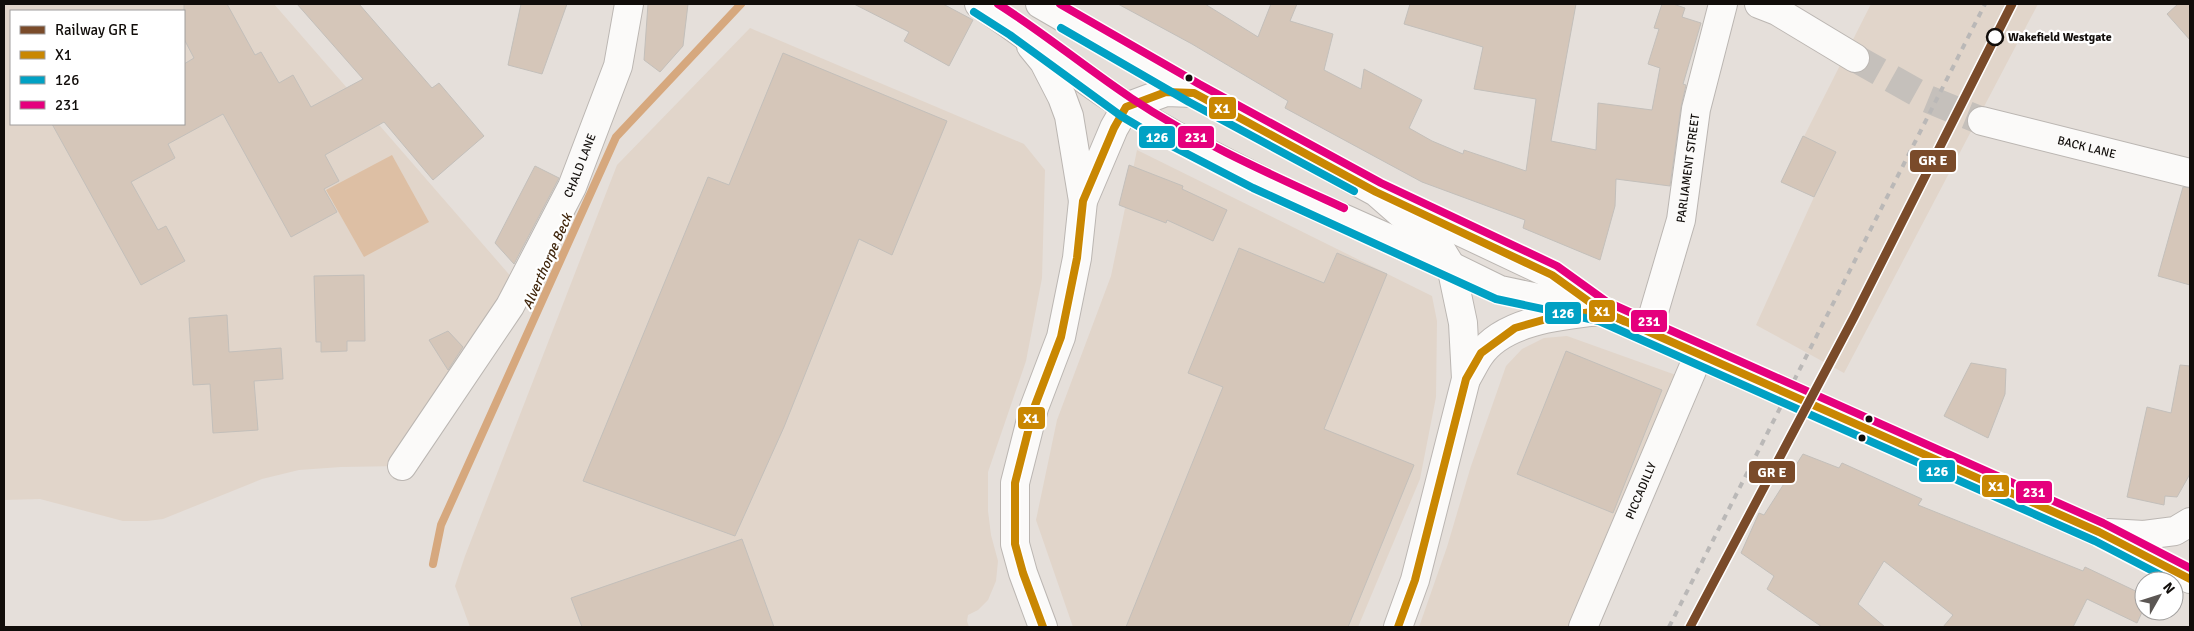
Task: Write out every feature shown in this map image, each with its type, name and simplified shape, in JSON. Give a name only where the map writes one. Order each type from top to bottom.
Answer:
[{"type":"main road","name":"CHALD LANE","points":[[402,466],[510,306],[572,187],[618,66],[629,4]]},
{"type":"main road","points":[[979,4],[1016,28],[1126,107],[1175,136],[1257,179],[1500,290],[1602,312],[2099,532],[2190,579]]},
{"type":"main road","name":"PARLIAMENT STREET","points":[[1648,332],[1681,220],[1696,109],[1723,4]]},
{"type":"main road","points":[[1050,6],[1109,45],[1376,192],[1552,275],[1602,312]]},
{"type":"main road","points":[[1772,6],[1855,58]]},
{"type":"main road","points":[[1016,28],[1044,62],[1062,97],[1069,116],[1083,201]]},
{"type":"main road","points":[[1042,627],[1022,573],[1015,544],[1015,483],[1034,408],[1061,337],[1076,258],[1083,201],[1114,128],[1126,107],[1166,92],[1194,93]]},
{"type":"main road","name":"BACK LANE","points":[[1982,121],[2190,173]]},
{"type":"main road","points":[[1376,192],[1440,248],[1451,266],[1463,323],[1466,379]]},
{"type":"main road","points":[[1398,627],[1415,580],[1466,379],[1481,353],[1516,328],[1556,316],[1602,312]]},
{"type":"main road","name":"PICCADILLY","points":[[1583,627],[1699,354]]},
{"type":"main road","points":[[2099,532],[2144,535],[2175,531],[2190,522]]},
{"type":"shaded area","points":[[4,4],[274,4],[520,287],[402,466],[299,470],[262,479],[163,519],[147,521],[123,521],[40,499],[4,500]]},
{"type":"shaded area","points":[[1871,4],[2038,4],[1844,373],[1756,325],[1814,197],[1781,182]]},
{"type":"shaded area","points":[[750,28],[1024,144],[1045,170],[1042,278],[1026,361],[988,472],[988,511],[991,535],[998,561],[996,581],[988,600],[978,610],[968,615],[969,627],[470,627],[455,586],[617,165]]},
{"type":"shaded area","points":[[1137,150],[1432,296],[1437,321],[1436,397],[1420,479],[1358,627],[1073,627],[1036,520],[1057,420],[1111,276]]},
{"type":"shaded area","points":[[392,155],[429,222],[364,257],[326,190]]},
{"type":"shaded area","points":[[1567,336],[1701,384],[1599,627],[1419,627],[1447,547],[1471,466],[1506,366],[1522,349],[1544,338]]},
{"type":"building","points":[[184,4],[227,4],[255,55],[261,52],[279,83],[293,75],[311,107],[363,79],[297,4],[359,4],[432,88],[439,83],[484,136],[433,180],[384,122],[325,155],[339,181],[324,189],[337,212],[291,237],[223,114],[168,144],[175,158],[131,182],[158,230],[166,226],[185,261],[141,285],[53,125],[185,125],[185,63],[194,58],[185,41]]},
{"type":"building","points":[[521,4],[567,4],[542,74],[508,65]]},
{"type":"building","points":[[648,4],[688,4],[683,46],[660,72],[644,60]]},
{"type":"building","points":[[854,4],[943,4],[973,20],[949,66],[904,41],[909,32]]},
{"type":"building","points":[[1118,4],[1205,4],[1258,37],[1271,4],[1297,4],[1290,21],[1333,34],[1324,70],[1361,89],[1364,69],[1422,100],[1409,128],[1432,141],[1463,154],[1464,150],[1526,171],[1536,99],[1474,89],[1483,47],[1404,24],[1410,4],[1576,4],[1551,141],[1596,150],[1598,103],[1652,110],[1660,68],[1648,64],[1659,29],[1654,28],[1662,4],[1673,4],[1685,8],[1682,17],[1701,23],[1683,84],[1686,85],[1670,186],[1616,179],[1615,206],[1600,260],[1523,228],[1525,220],[1422,182],[1285,108],[1288,101],[1192,44]]},
{"type":"building","points":[[2178,4],[2190,4],[2190,40],[2167,14]]},
{"type":"building","points":[[783,53],[947,121],[892,255],[859,239],[784,427],[735,536],[583,481],[708,177],[729,185]]},
{"type":"building","points":[[1803,136],[1836,152],[1814,197],[1781,182]]},
{"type":"building","points":[[1129,165],[1183,186],[1182,189],[1227,210],[1213,241],[1167,220],[1166,223],[1119,205]]},
{"type":"building","points":[[535,166],[559,178],[514,264],[495,243]]},
{"type":"building","points":[[2183,187],[2190,188],[2190,285],[2158,276]]},
{"type":"building","points":[[1239,248],[1324,283],[1337,253],[1387,274],[1324,429],[1414,465],[1348,627],[1126,627],[1223,387],[1188,373]]},
{"type":"building","points":[[364,275],[365,341],[347,341],[347,351],[321,352],[321,342],[316,342],[314,276]]},
{"type":"building","points":[[227,315],[229,352],[281,348],[283,379],[254,381],[258,430],[213,433],[210,384],[193,385],[189,318]]},
{"type":"building","points":[[448,331],[463,347],[448,370],[429,340]]},
{"type":"building","points":[[1566,351],[1662,390],[1613,513],[1517,474]]},
{"type":"building","points":[[1971,363],[2006,369],[2005,394],[1988,438],[1944,416]]},
{"type":"building","points":[[2180,365],[2190,366],[2190,474],[2177,497],[2165,496],[2164,505],[2127,497],[2147,407],[2171,413]]},
{"type":"building","points":[[1803,454],[1839,468],[1842,463],[1922,499],[1918,505],[2083,571],[2085,567],[2134,590],[2134,621],[2138,621],[2137,623],[2087,599],[2073,627],[1943,627],[1953,615],[1884,561],[1858,604],[1885,627],[1822,627],[1767,589],[1774,576],[1741,553],[1759,513],[1764,515]]},
{"type":"building","points":[[742,539],[774,627],[582,627],[571,598]]},
{"type":"waterway","name":"Alverthorpe Beck","points":[[433,564],[441,525],[616,137],[741,4]]},
{"type":"tunnel","points":[[1855,58],[1928,99],[1982,121]]},
{"type":"railway","points":[[1669,627],[1985,4]]},
{"type":"transit line","name":"231","points":[[998,4],[1114,87],[1156,114],[1235,157],[1344,208]]},
{"type":"transit line","name":"231","points":[[1060,4],[1199,84],[1381,183],[1557,266],[1607,302],[2103,523],[2190,568]]},
{"type":"transit line","points":[[1690,627],[1854,317],[2012,4]]},
{"type":"transit line","name":"126","points":[[974,12],[1010,35],[1121,116],[1170,145],[1253,188],[1496,299],[1599,321],[2095,541],[2153,571]]},
{"type":"transit line","name":"126","points":[[1061,28],[1189,102],[1354,191]]},
{"type":"transit line","name":"X1","points":[[1043,627],[1023,573],[1015,544],[1015,483],[1034,408],[1061,337],[1077,258],[1083,201],[1114,128],[1126,107],[1166,92],[1194,93],[1376,192],[1552,275],[1602,311],[2099,532],[2190,579]]},
{"type":"transit line","name":"X1","points":[[1398,627],[1415,580],[1466,379],[1481,353],[1515,328],[1557,316],[1602,311],[1624,321]]},
{"type":"place","name":"Wakefield Westgate","points":[[1995,37]]}]
